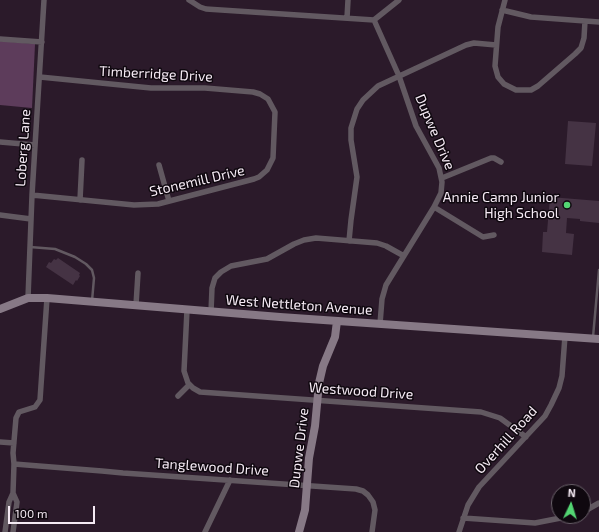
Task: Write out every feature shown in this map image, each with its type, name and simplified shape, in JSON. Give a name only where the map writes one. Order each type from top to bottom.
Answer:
[{"type":"street","name":"Loberg Lane","points":[[28,298],[32,195],[44,0]]},
{"type":"street","points":[[189,0],[206,9],[374,20],[399,0]]},
{"type":"street","points":[[348,0],[348,18]]},
{"type":"street","points":[[505,0],[498,27],[495,66],[496,73],[504,84],[516,90],[531,90],[538,86],[575,54],[581,48],[586,21]]},
{"type":"street","points":[[502,10],[531,17],[599,22]]},
{"type":"street","name":"Dupwe Drive","points":[[374,20],[399,76],[414,122],[440,168],[442,178],[441,193],[434,207],[386,284],[382,299],[380,324]]},
{"type":"street","points":[[0,39],[42,42]]},
{"type":"street","points":[[349,240],[357,177],[351,140],[353,120],[357,108],[368,93],[378,86],[466,45],[474,43],[496,45]]},
{"type":"street","name":"Timberridge Drive","points":[[40,77],[151,88],[205,88],[253,92],[264,95],[269,100]]},
{"type":"street","name":"Stonemill Drive","points":[[32,195],[134,206],[169,201],[254,179],[264,173],[270,166],[273,158],[276,120],[275,112],[269,100]]},
{"type":"street","points":[[0,142],[35,144]]},
{"type":"street","points":[[442,178],[491,158],[501,162]]},
{"type":"street","points":[[80,200],[82,160]]},
{"type":"street","points":[[159,165],[169,201]]},
{"type":"street","points":[[434,207],[483,237],[494,235]]},
{"type":"street","points":[[0,215],[31,219]]},
{"type":"street","points":[[211,312],[213,282],[218,274],[226,268],[267,259],[297,242],[309,238],[377,243],[386,246],[404,256]]},
{"type":"street","points":[[136,305],[138,273]]},
{"type":"street","name":"West Nettleton Avenue","points":[[0,309],[28,298],[47,298],[211,312],[596,338]]},
{"type":"street","points":[[4,532],[12,493],[14,464],[13,453],[18,414],[35,407],[40,400],[47,298]]},
{"type":"street","points":[[178,396],[189,385],[184,376],[183,367],[187,310]]},
{"type":"street","name":"Dupwe Drive","points":[[299,532],[305,510],[309,458],[315,426],[319,384],[323,366],[335,337],[337,321]]},
{"type":"street","name":"Overhill Road","points":[[459,532],[471,499],[479,487],[544,416],[551,405],[559,388],[562,376],[565,336]]},
{"type":"street","name":"Westwood Drive","points":[[189,385],[200,392],[206,393],[481,412],[500,418],[526,436]]},
{"type":"street","points":[[0,442],[14,442]]},
{"type":"street","name":"Tanglewood Drive","points":[[14,464],[356,489],[363,491],[373,502],[374,510],[372,532]]},
{"type":"street","points":[[205,532],[230,480]]},
{"type":"street","points":[[12,493],[17,502],[13,532]]},
{"type":"street","points":[[463,518],[535,523],[551,520]]},
{"type":"lane","points":[[30,247],[55,249],[75,257],[86,264],[92,270],[94,278],[92,302]]},
{"type":"lane","points":[[596,338],[599,270]]},
{"type":"shaded area","points":[[0,41],[35,44],[32,108],[0,105]]},
{"type":"building","points":[[568,121],[596,123],[592,166],[565,164]]},
{"type":"building","points":[[550,197],[599,201],[599,223],[567,218],[566,233],[574,234],[572,255],[542,252],[543,232],[547,232]]},
{"type":"building","points":[[58,258],[80,273],[80,276],[73,285],[46,267],[49,262],[51,263],[54,259],[56,260]]},
{"type":"place","name":"Annie Camp Junior High School","points":[[567,205]]}]
